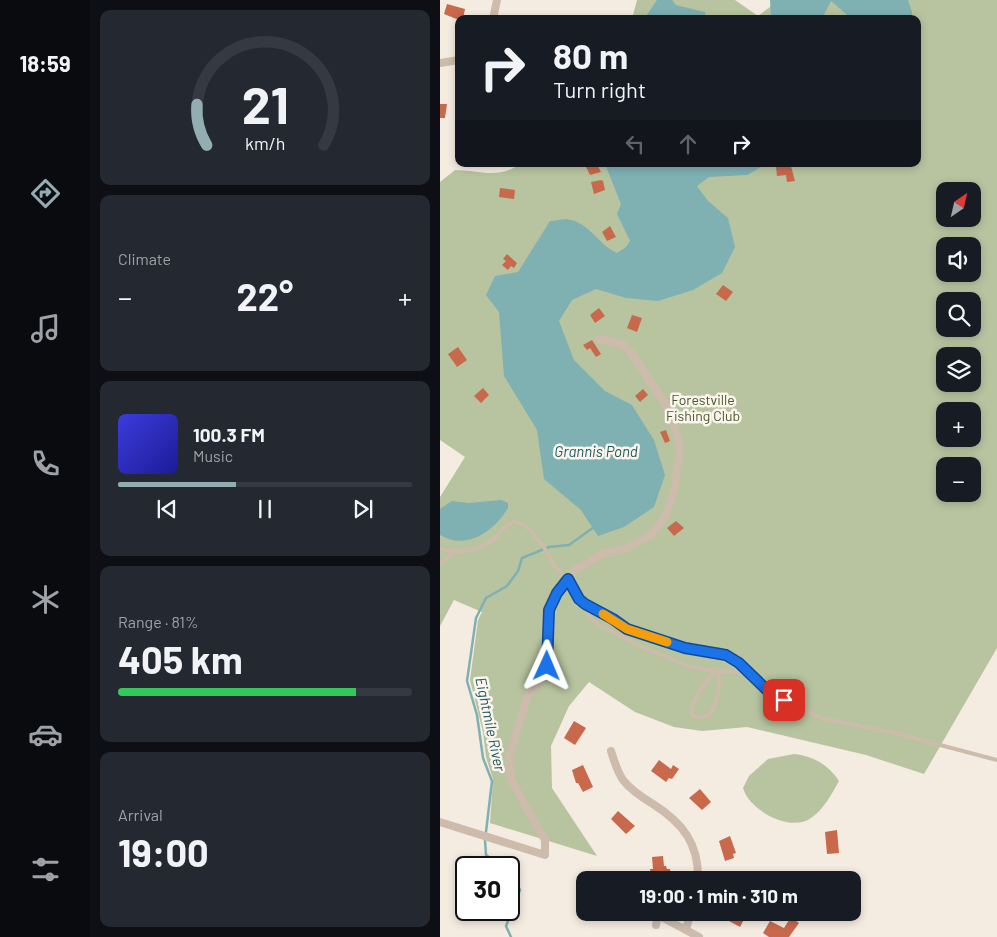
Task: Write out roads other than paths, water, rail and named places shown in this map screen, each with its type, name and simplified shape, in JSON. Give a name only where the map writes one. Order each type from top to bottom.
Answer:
[{"type":"street","points":[[494,15],[497,0]]},
{"type":"street","points":[[440,62],[455,60]]},
{"type":"street","points":[[440,822],[545,854],[545,840],[511,780],[509,758],[527,698],[547,666],[549,610],[557,593],[575,570],[602,554],[626,548],[650,536],[665,517],[676,488],[680,447],[674,424],[664,402],[631,353],[622,344],[599,339]]},
{"type":"street","points":[[611,751],[614,762],[624,781],[644,798],[667,813],[689,836],[698,862],[698,871]]},
{"type":"street","points":[[656,925],[658,915],[699,937]]},
{"type":"street","points":[[686,929],[688,921]]},
{"type":"lane","points":[[440,549],[452,553],[468,552],[494,540],[507,524],[514,521],[526,526],[542,544],[556,568],[568,579],[591,619],[599,625],[686,665],[716,672],[736,672],[751,676]]},
{"type":"lane","points":[[440,564],[452,553]]},
{"type":"lane","points":[[582,602],[627,629],[685,648],[726,655],[739,663],[769,692],[821,718],[895,733],[997,760]]},
{"type":"lane","points":[[716,672],[719,691],[715,704],[710,715],[704,718],[697,718],[692,715],[692,708],[705,684],[716,672]]},
{"type":"water","points":[[657,0],[672,0],[676,5],[705,12],[705,15],[647,15]]},
{"type":"water","points":[[770,0],[908,0],[912,12],[912,15],[847,15],[831,1],[824,15],[771,15]]},
{"type":"water","name":"Grannis Pond","points":[[606,167],[761,167],[747,175],[709,177],[697,186],[708,201],[728,218],[735,247],[722,273],[693,290],[658,301],[626,298],[596,289],[572,300],[559,321],[574,360],[605,391],[632,405],[654,440],[665,475],[654,507],[624,527],[598,536],[581,510],[544,479],[537,430],[504,376],[499,312],[486,295],[495,276],[518,272],[550,221],[566,219],[578,223],[617,253],[626,247],[630,241],[617,214],[621,204]]},
{"type":"water","points":[[501,500],[508,503],[508,508],[495,524],[479,536],[470,540],[460,541],[440,535],[440,509],[452,501],[469,503]]},
{"type":"waterway","name":"Eightmile River","points":[[486,832],[492,781],[483,758],[477,715],[467,681],[476,618],[486,598],[507,586],[518,571],[522,558],[549,547],[569,545],[594,527]]},
{"type":"waterway","name":"Eightmile River","points":[[485,840],[487,856]]},
{"type":"waterway","name":"Eightmile River","points":[[508,921],[506,926],[511,937]]},
{"type":"park label","name":"Forestville Fishing Club","points":[[703,408]]}]
